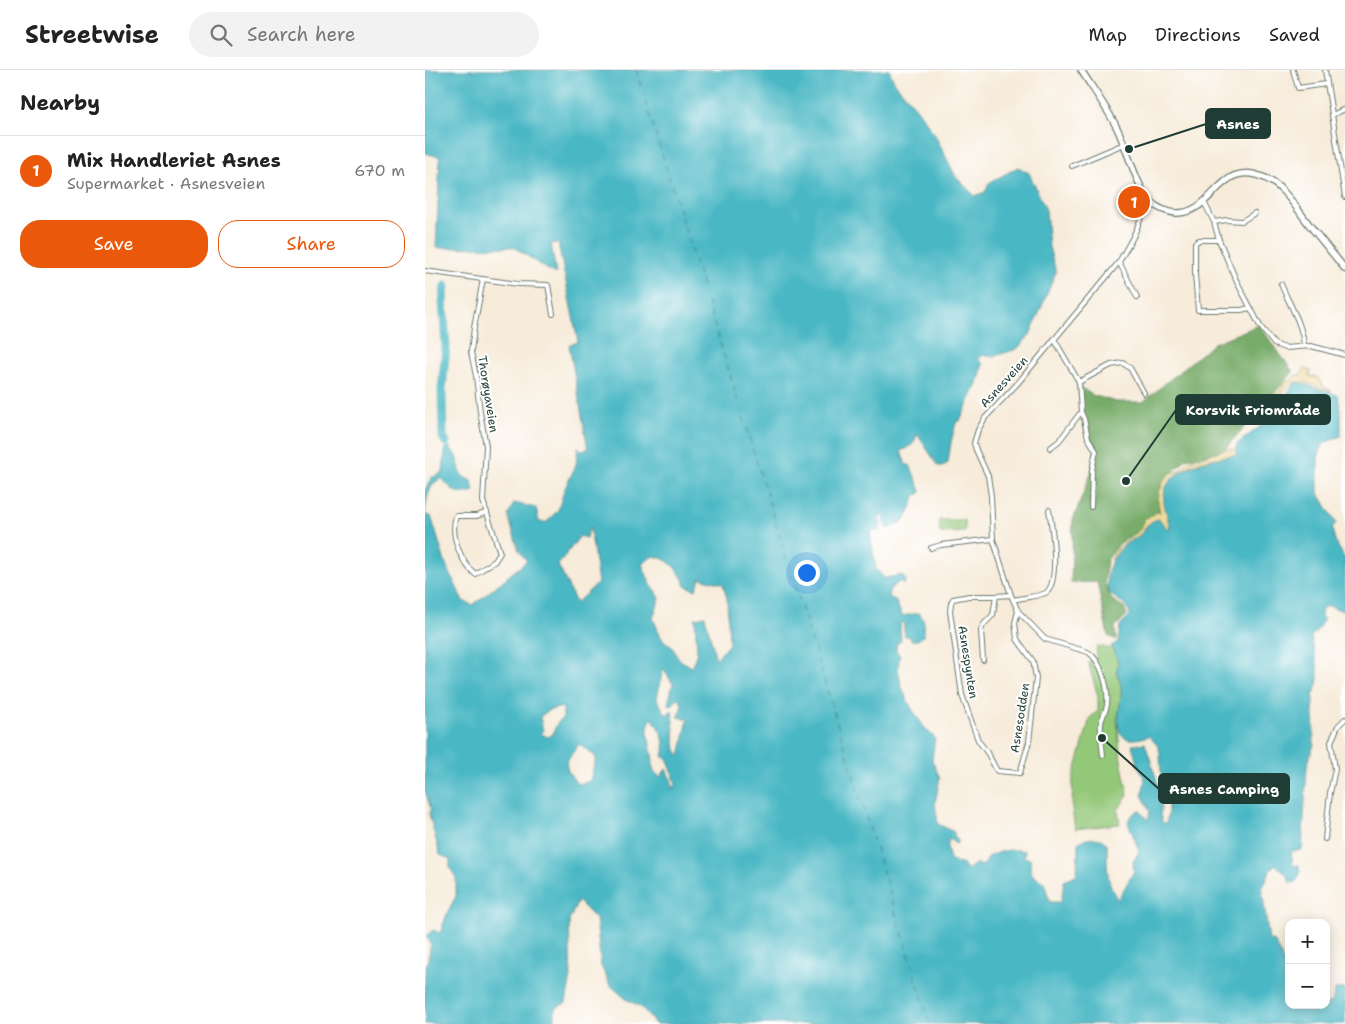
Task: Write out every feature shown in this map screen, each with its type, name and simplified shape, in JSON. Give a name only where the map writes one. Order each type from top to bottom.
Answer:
[{"type":"main road","points":[[1081,70],[1111,118],[1140,184],[1149,199],[1159,208],[1173,212],[1190,211],[1204,202],[1219,186],[1232,177],[1251,174],[1265,178],[1287,196],[1345,268]]},
{"type":"street","points":[[1293,70],[1298,88],[1326,84]]},
{"type":"street","points":[[1325,70],[1345,197]]},
{"type":"street","points":[[1332,115],[1345,109]]},
{"type":"street","points":[[1072,166],[1124,144]]},
{"type":"street","name":"Asnesveien","points":[[1103,755],[1101,724],[1107,707],[1107,698],[1105,684],[1096,658],[1088,652],[1045,639],[1017,611],[993,539],[989,486],[974,443],[975,437],[985,418],[1017,384],[1119,262],[1133,237],[1149,199]]},
{"type":"street","points":[[1204,202],[1214,222],[1227,260],[1250,308],[1260,326],[1274,344],[1285,348],[1304,345],[1345,355]]},
{"type":"street","points":[[1214,222],[1227,220],[1242,221],[1255,213]]},
{"type":"street","points":[[1219,240],[1199,240],[1195,243],[1198,310],[1241,310],[1250,308]]},
{"type":"street","points":[[1119,262],[1137,297]]},
{"type":"street","points":[[425,271],[518,284],[547,285],[553,314]]},
{"type":"street","name":"Thorøyaveien","points":[[483,279],[471,352],[486,446],[482,495],[500,553],[495,561],[475,574],[461,554],[454,532],[455,520],[456,516],[474,516],[487,512]]},
{"type":"street","points":[[1281,284],[1301,328],[1304,345]]},
{"type":"street","points":[[1054,339],[1079,382],[1081,412],[1085,419],[1088,438],[1096,451],[1092,470],[1091,507]]},
{"type":"street","points":[[1079,382],[1111,365],[1123,363],[1130,368],[1143,393]]},
{"type":"street","points":[[1050,448],[1059,441],[1081,412]]},
{"type":"street","points":[[1013,600],[1044,594],[1051,586],[1053,578],[1054,537],[1049,510]]},
{"type":"street","points":[[931,548],[941,545],[993,539]]},
{"type":"street","name":"Asnespynten","points":[[1011,595],[969,596],[953,599],[950,611],[962,694],[978,740],[997,770],[1020,773]]},
{"type":"street","name":"Asnespynten","points":[[983,660],[981,630],[993,615],[996,596]]},
{"type":"street","name":"Asnesodden","points":[[1017,611],[1015,623],[1017,639],[1033,661],[1036,678],[1029,742],[1020,773]]},
{"type":"street","points":[[1325,839],[1329,793],[1335,769],[1331,742],[1345,718]]},
{"type":"green space","points":[[1259,325],[1293,372],[1224,450],[1186,459],[1161,483],[1158,520],[1120,543],[1107,560],[1104,582],[1112,600],[1124,607],[1127,615],[1115,627],[1116,640],[1108,636],[1097,582],[1071,583],[1073,520],[1092,470],[1095,449],[1084,427],[1079,386],[1092,395],[1116,402],[1143,402],[1214,343]]},
{"type":"green space","points":[[939,520],[965,520],[965,532],[940,533]]},
{"type":"green space","points":[[1097,646],[1112,649],[1117,658],[1118,665],[1116,671],[1121,685],[1122,697],[1117,720],[1121,761],[1128,794],[1118,810],[1120,824],[1075,829],[1072,809],[1073,779],[1090,718],[1098,711],[1098,697],[1088,662],[1096,658]]},
{"type":"sand","points":[[1305,369],[1311,371],[1309,376],[1317,377],[1323,386],[1332,391],[1304,382],[1298,382],[1288,387],[1275,402],[1275,398],[1285,382],[1300,375]]},
{"type":"sand","points":[[1225,449],[1234,449],[1237,455],[1195,464],[1180,472],[1173,479],[1164,502],[1169,530],[1162,525],[1147,525],[1142,533],[1121,549],[1111,563],[1117,550],[1139,530],[1145,518],[1157,512],[1160,513],[1158,500],[1160,490],[1165,479],[1171,473],[1179,471],[1188,462]]},
{"type":"water","points":[[425,70],[889,70],[895,83],[917,109],[935,135],[956,177],[975,196],[985,192],[989,183],[1018,167],[1029,173],[1046,210],[1049,247],[1056,272],[1030,335],[1017,349],[992,357],[982,355],[978,359],[983,364],[979,380],[960,421],[956,423],[948,463],[938,466],[917,434],[912,445],[901,451],[906,465],[910,465],[921,491],[919,495],[916,494],[904,520],[894,527],[887,529],[883,516],[879,518],[882,526],[879,527],[880,531],[874,529],[870,534],[876,569],[884,578],[902,575],[906,580],[903,585],[900,581],[889,590],[889,597],[895,600],[902,616],[918,613],[924,621],[923,636],[918,640],[911,640],[911,637],[905,636],[903,622],[900,623],[901,641],[897,643],[896,650],[900,656],[898,666],[899,677],[907,700],[920,722],[935,738],[932,760],[940,778],[935,803],[938,824],[954,832],[958,840],[956,844],[949,839],[947,847],[950,860],[963,865],[967,870],[977,863],[980,866],[985,864],[989,856],[998,853],[1011,850],[1025,851],[1024,857],[1030,859],[1031,871],[1035,877],[1044,882],[1050,902],[1061,902],[1064,881],[1077,874],[1078,843],[1084,840],[1097,838],[1106,844],[1108,876],[1118,900],[1134,871],[1133,862],[1139,851],[1128,822],[1130,817],[1139,810],[1148,820],[1150,811],[1142,795],[1145,780],[1137,764],[1132,745],[1145,743],[1159,789],[1160,815],[1163,823],[1166,823],[1168,814],[1168,792],[1161,780],[1160,752],[1157,745],[1149,736],[1135,739],[1126,738],[1120,733],[1121,685],[1117,671],[1117,660],[1111,646],[1118,642],[1120,625],[1130,615],[1125,605],[1113,596],[1108,589],[1108,570],[1114,558],[1122,548],[1140,535],[1152,521],[1159,519],[1169,530],[1164,502],[1165,490],[1170,481],[1179,473],[1202,462],[1236,455],[1237,444],[1266,422],[1296,382],[1338,395],[1341,436],[1324,443],[1318,457],[1318,492],[1336,523],[1332,528],[1335,541],[1345,559],[1345,606],[1343,611],[1329,606],[1322,608],[1321,617],[1324,619],[1316,632],[1311,636],[1318,674],[1318,681],[1313,695],[1314,744],[1307,767],[1302,850],[1291,851],[1293,866],[1299,865],[1300,874],[1296,882],[1290,883],[1286,874],[1275,864],[1262,889],[1269,940],[1275,942],[1285,966],[1285,1009],[1311,1009],[1314,1013],[1315,1009],[1330,1009],[1330,1003],[1332,1002],[1336,989],[1345,989],[1345,1024],[655,1024],[641,1007],[626,999],[610,985],[601,966],[596,919],[578,901],[569,921],[571,977],[566,1003],[555,1008],[555,1024],[425,1024],[425,973],[431,944],[426,936],[433,930],[440,933],[456,896],[456,878],[450,868],[450,859],[440,855],[429,814],[431,810],[425,791],[425,515],[431,516],[445,562],[463,601],[473,605],[527,561],[519,551],[508,516],[514,503],[536,508],[539,522],[547,522],[558,510],[565,488],[576,465],[578,447],[582,451],[588,449],[569,345],[578,342],[558,243],[551,244],[556,273],[553,273],[514,247],[436,248],[440,157],[425,153]],"holes":[[[590,527],[598,583],[576,603],[558,565],[580,536],[586,538]],[[653,556],[664,559],[681,575],[686,586],[696,590],[700,578],[723,584],[727,599],[729,644],[716,659],[705,616],[695,618],[697,652],[692,667],[680,660],[672,647],[662,639],[653,618],[660,598],[650,583],[642,564]],[[663,668],[673,684],[668,703],[671,706],[679,697],[682,705],[678,717],[688,719],[680,756],[676,750],[672,710],[666,715],[657,699]],[[563,707],[563,717],[556,725],[553,734],[548,737],[541,734],[543,730],[540,717],[549,710]],[[652,718],[662,736],[664,746],[663,757],[668,760],[676,784],[672,789],[672,782],[666,769],[660,777],[653,770],[648,735]],[[579,744],[596,757],[590,781],[577,784],[568,771],[566,763]]]},
{"type":"water","points":[[446,442],[456,457],[460,472],[464,477],[472,481],[474,491],[459,493],[442,478],[433,484],[427,499],[425,515],[425,490],[431,478],[443,472]]},
{"type":"waterway","points":[[445,286],[443,302],[446,346],[442,389],[443,437],[446,442]]},
{"type":"ferry route","points":[[636,70],[930,1024]]},
{"type":"place","name":"Asnes","points":[[1129,149]]},
{"type":"place","name":"Mix Handleriet Asnes","points":[[1134,202]]},
{"type":"place","name":"Korsvik Friområde","points":[[1126,481]]},
{"type":"place","name":"Asnes Camping","points":[[1102,738]]}]
